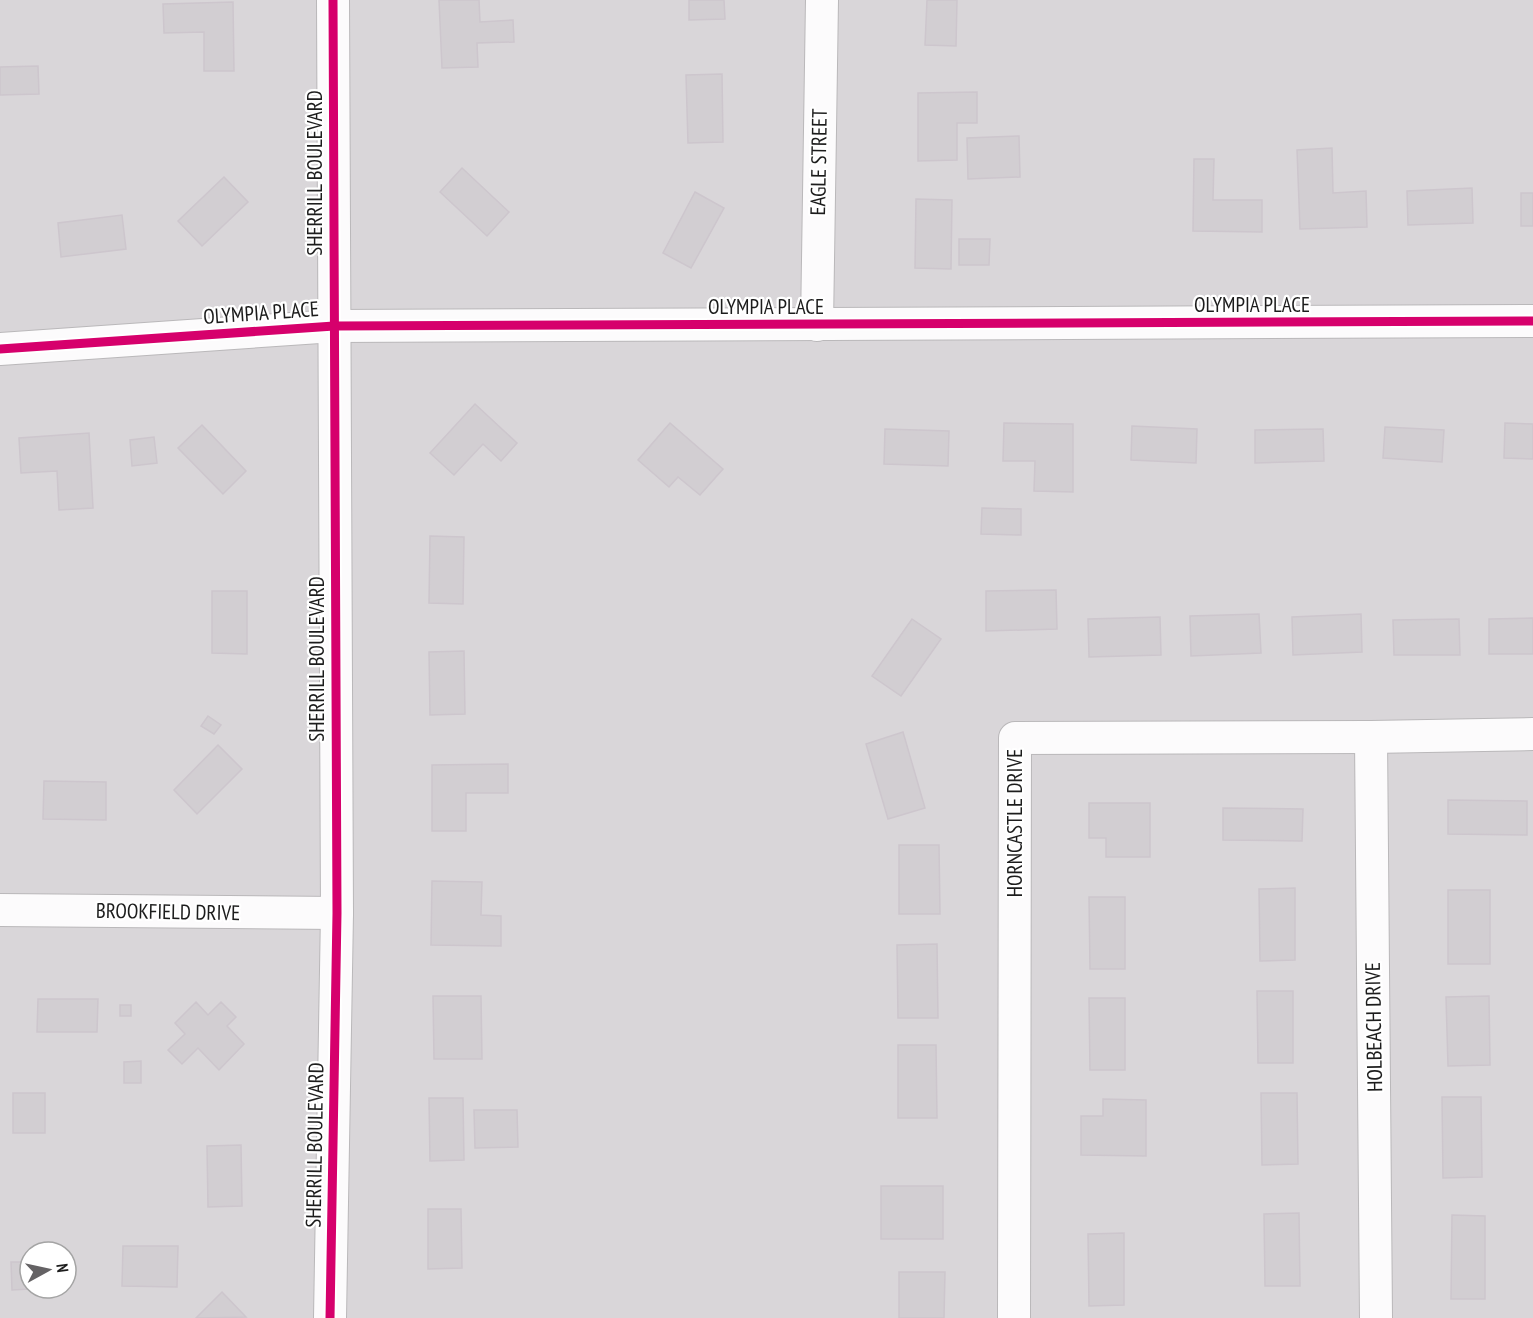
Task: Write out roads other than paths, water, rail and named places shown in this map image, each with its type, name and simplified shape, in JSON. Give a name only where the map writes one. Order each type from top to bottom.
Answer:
[{"type":"street","name":"SHERRILL BOULEVARD","points":[[330,1318],[337,913],[333,0]]},
{"type":"street","name":"EAGLE STREET","points":[[817,325],[822,0]]},
{"type":"street","name":"OLYMPIA PLACE","points":[[0,349],[334,326],[1533,321]]},
{"type":"street","name":"HORNCASTLE DRIVE","points":[[1014,1318],[1015,738],[1533,734]]},
{"type":"street","name":"HOLBEACH DRIVE","points":[[1371,736],[1376,1318]]},
{"type":"street","name":"BROOKFIELD DRIVE","points":[[0,910],[337,913]]}]
